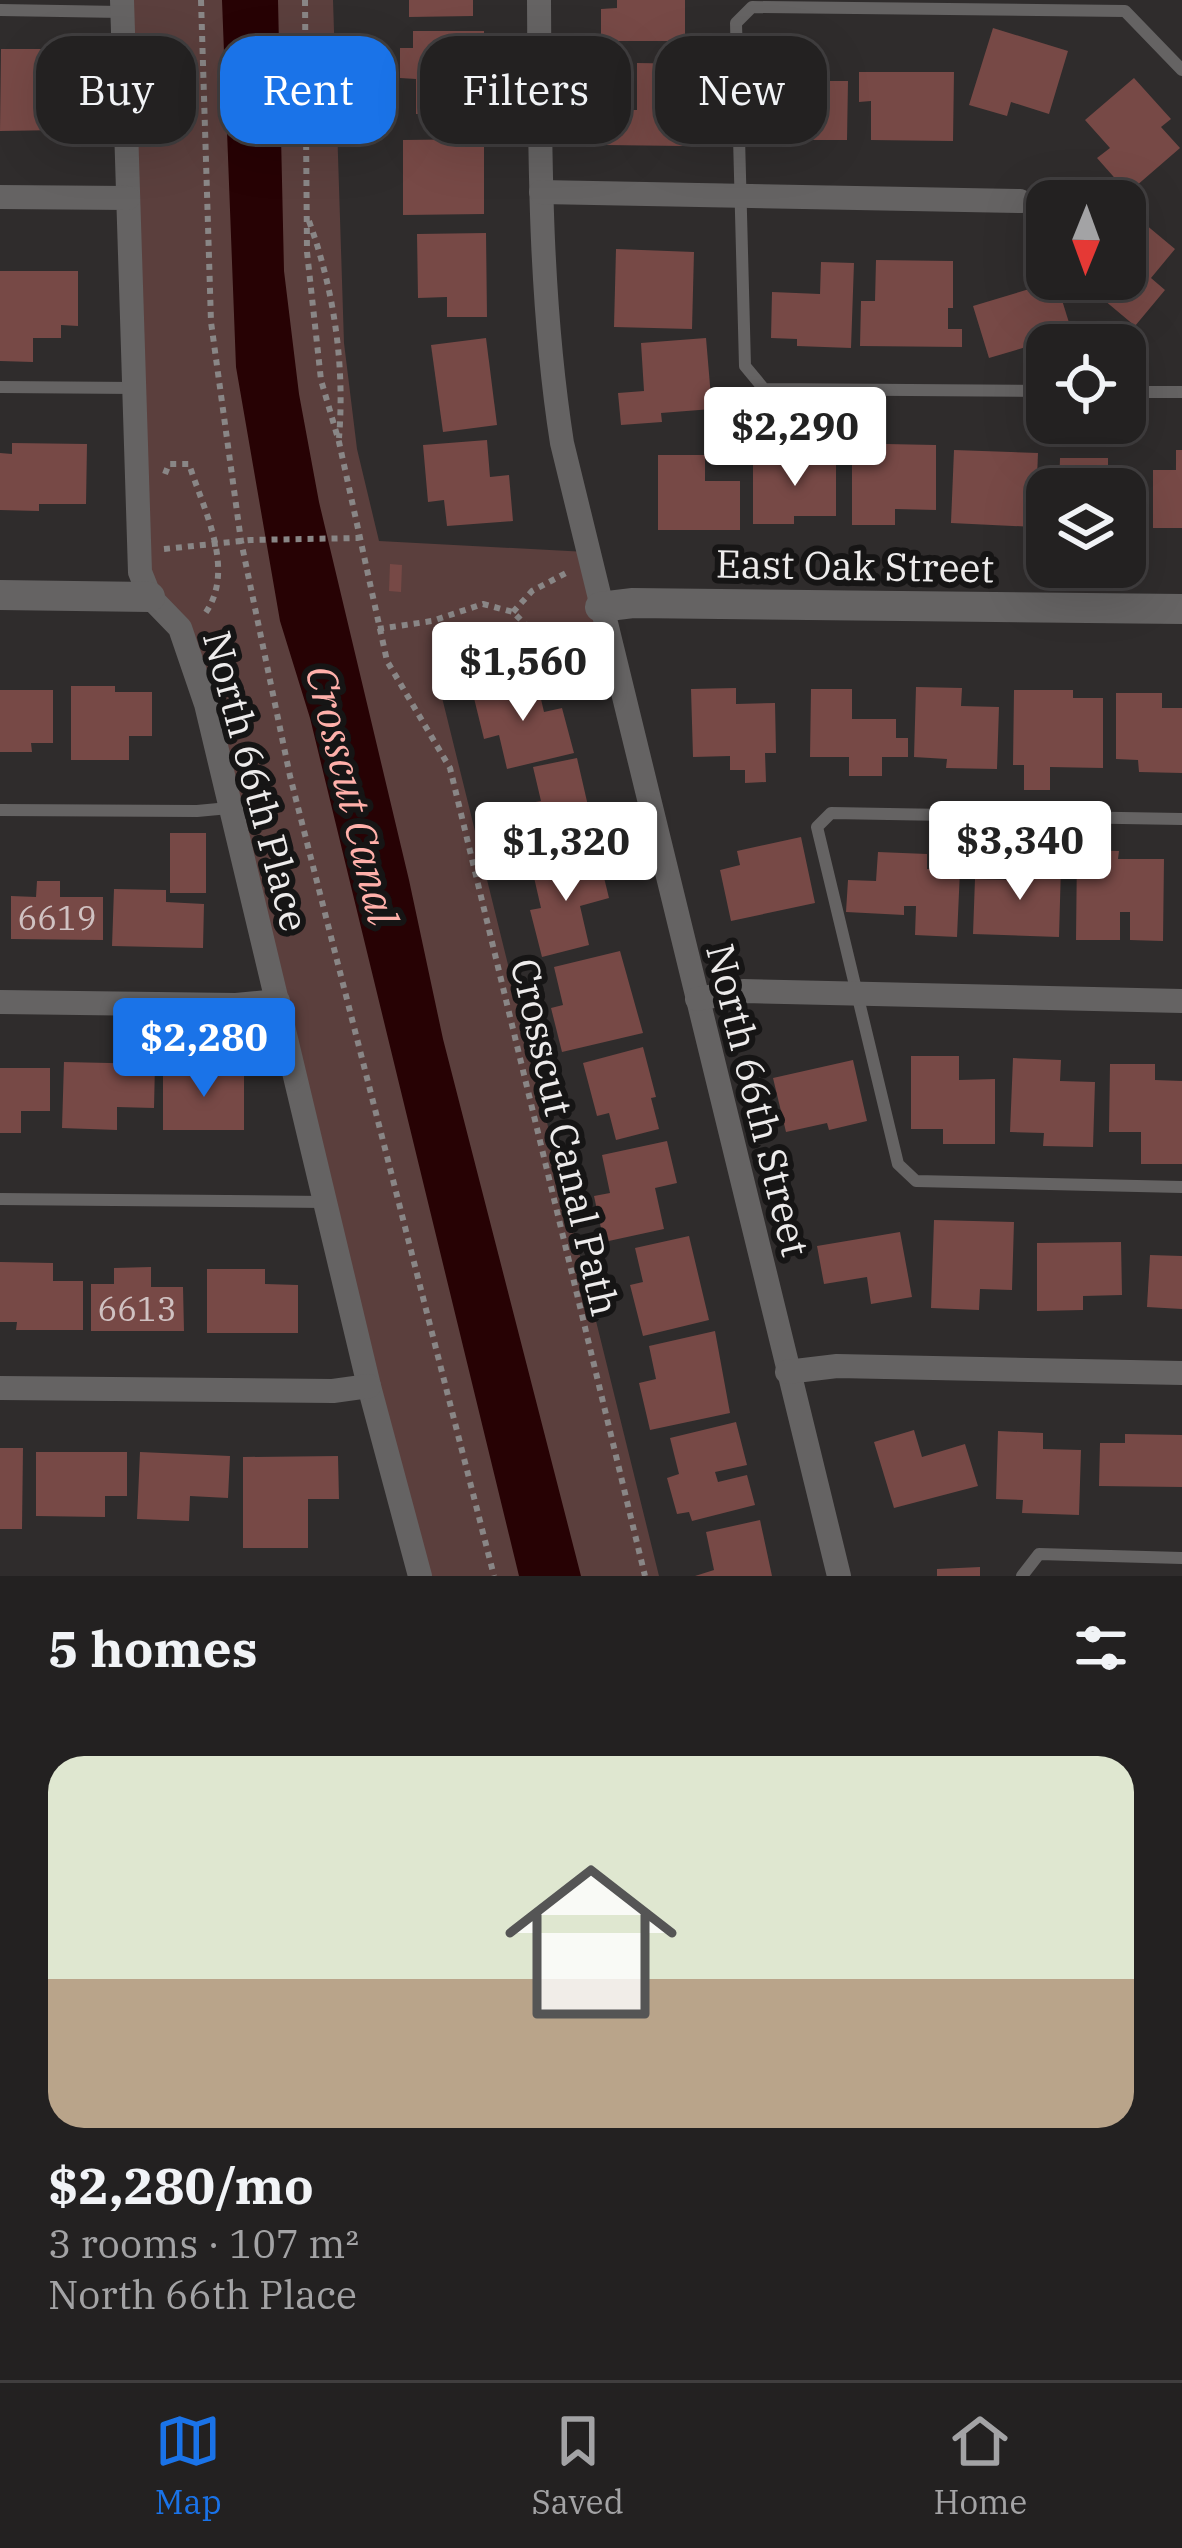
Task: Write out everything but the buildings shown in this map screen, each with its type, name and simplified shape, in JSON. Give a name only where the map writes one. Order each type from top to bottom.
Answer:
[{"type":"street","name":"North 66th Street","points":[[539,0],[541,192],[552,376],[590,566],[839,1576]]},
{"type":"street","points":[[0,595],[150,597],[136,552],[137,388],[122,6]]},
{"type":"street","points":[[541,192],[1020,201]]},
{"type":"street","points":[[0,197],[128,198]]},
{"type":"street","name":"North 66th Place","points":[[150,597],[180,628],[206,704],[369,1386],[420,1576]]},
{"type":"street","name":"East Oak Street","points":[[600,607],[633,603],[1182,609]]},
{"type":"street","points":[[697,999],[743,992],[1182,1001]]},
{"type":"street","points":[[0,1002],[236,1005],[278,1000]]},
{"type":"street","points":[[787,1372],[837,1366],[1182,1373]]},
{"type":"street","points":[[0,1388],[333,1391],[369,1386]]},
{"type":"lane","points":[[0,10],[122,6]]},
{"type":"lane","points":[[1026,391],[764,389],[745,366],[736,22],[752,7],[1125,11],[1182,70]]},
{"type":"lane","points":[[0,387],[137,388]]},
{"type":"lane","points":[[1146,392],[1182,392]]},
{"type":"lane","points":[[0,810],[229,808]]},
{"type":"lane","points":[[1182,820],[831,813],[817,827],[898,1164],[916,1181],[1182,1187]]},
{"type":"lane","points":[[0,1199],[325,1202]]},
{"type":"lane","points":[[1022,1576],[1039,1554],[1182,1558]]},
{"type":"path","points":[[201,0],[212,322],[246,540],[290,776],[494,1576]]},
{"type":"path","name":"Crosscut Canal Path","points":[[304,0],[307,252],[321,380],[387,661],[450,768],[645,1576]]},
{"type":"path","name":"Crosscut Canal Path","points":[[308,218],[332,304],[341,376],[339,442]]},
{"type":"path","points":[[164,479],[169,464],[189,464],[220,575],[206,614],[180,628]]},
{"type":"path","points":[[167,533],[169,549]]},
{"type":"path","points":[[154,550],[246,540],[358,538]]},
{"type":"path","points":[[513,612],[532,591],[590,566]]},
{"type":"path","points":[[378,628],[432,621],[483,604],[513,612],[536,635],[575,644],[608,641]]},
{"type":"shaded area","points":[[122,0],[333,0],[334,36],[220,36],[220,144],[338,144],[344,343],[357,449],[379,541],[587,552],[615,663],[432,657],[659,1576],[420,1576],[192,660],[150,597],[129,144],[196,144],[196,36],[124,36]]},
{"type":"water","points":[[222,0],[278,0],[279,36],[223,36]]},
{"type":"water","name":"Crosscut Canal","points":[[227,144],[281,144],[284,271],[319,502],[443,1039],[581,1576],[519,1576],[310,718],[280,621],[236,367]]}]
